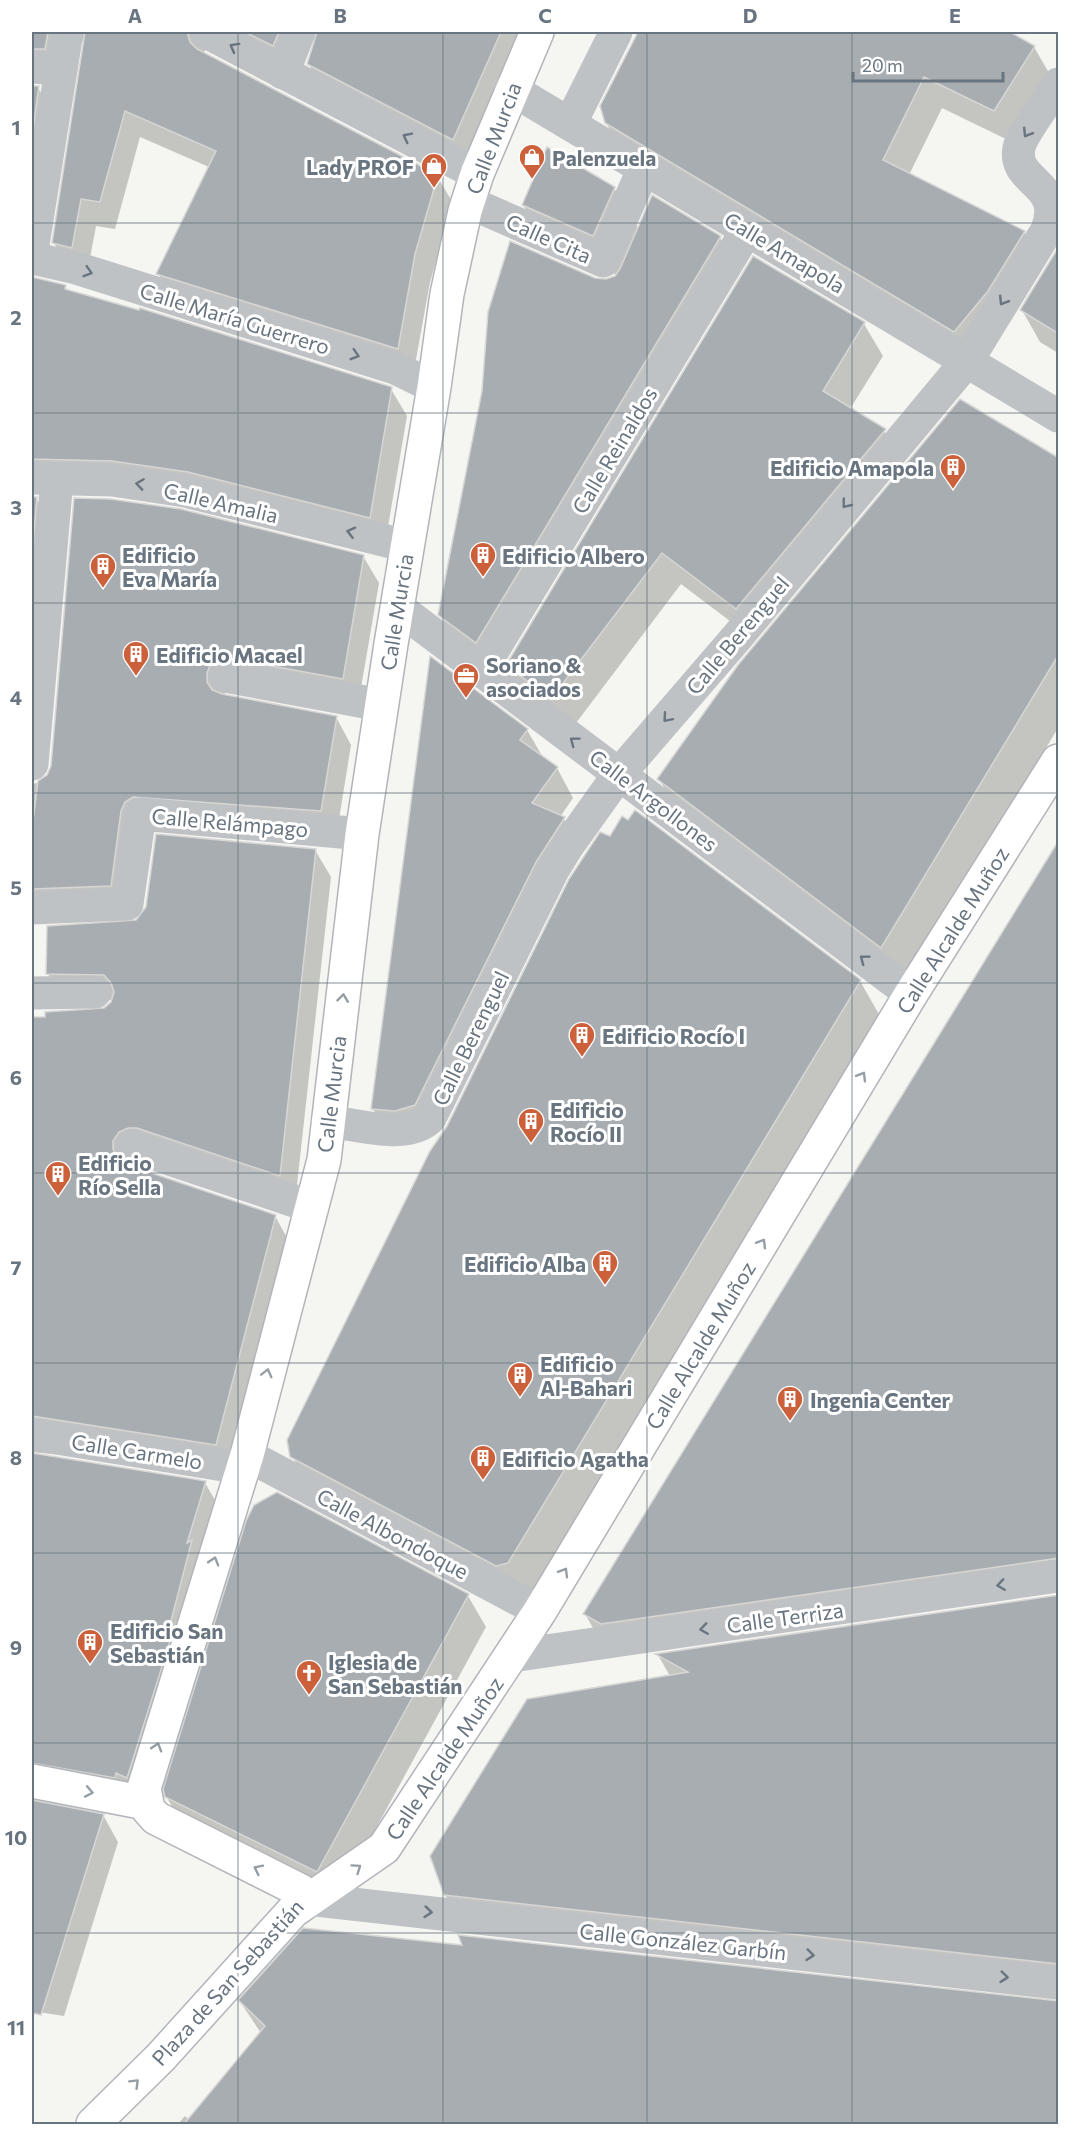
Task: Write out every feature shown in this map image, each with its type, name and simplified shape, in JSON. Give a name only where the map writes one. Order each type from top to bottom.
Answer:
[{"type":"main road","name":"Calle Murcia","points":[[146,1803],[144,1788],[244,1462],[324,1160],[362,834],[447,294],[472,188],[511,89],[537,32]]},
{"type":"main road","name":"Calle Alcalde Muñoz","points":[[308,1899],[354,1871],[384,1848],[512,1656],[911,994],[1056,767]]},
{"type":"main road","points":[[32,1781],[146,1803]]},
{"type":"main road","name":"Plaza de San Sebastián","points":[[93,2124],[161,2057],[293,1911],[308,1899],[301,1891],[156,1818],[146,1803]]},
{"type":"street","points":[[32,251],[46,68],[67,32]]},
{"type":"street","points":[[206,32],[283,73],[472,188]]},
{"type":"street","points":[[283,73],[299,32]]},
{"type":"street","points":[[570,124],[616,32]]},
{"type":"street","name":"Calle Berenguel","points":[[328,1121],[403,1131],[419,1127],[430,1118],[553,870],[619,774],[738,636],[967,361],[1047,230],[1053,215],[1048,195],[1020,162],[1019,147],[1059,84]]},
{"type":"street","name":"Calle Amapola","points":[[511,89],[1059,416]]},
{"type":"street","name":"Calle Cita","points":[[472,188],[603,261],[644,168]]},
{"type":"street","name":"Calle Reinaldos","points":[[481,670],[747,230]]},
{"type":"street","name":"Calle María Guerrero","points":[[32,258],[76,268],[395,368],[434,387]]},
{"type":"street","points":[[32,764],[44,479]]},
{"type":"street","name":"Calle Amalia","points":[[44,479],[112,480],[185,491],[407,546]]},
{"type":"street","name":"Calle Argollones","points":[[397,607],[911,994]]},
{"type":"street","points":[[225,676],[381,705]]},
{"type":"street","name":"Calle Relámpago","points":[[32,908],[127,904],[140,814],[362,834]]},
{"type":"street","points":[[32,993],[95,992]]},
{"type":"street","points":[[131,1146],[312,1207]]},
{"type":"street","name":"Calle Carmelo","points":[[32,1434],[244,1462]]},
{"type":"street","name":"Calle Albondoque","points":[[244,1462],[540,1611]]},
{"type":"street","name":"Calle Terriza","points":[[512,1656],[1059,1576]]},
{"type":"street","name":"Calle González Garbín","points":[[308,1899],[1059,1983]]},
{"type":"building","points":[[32,32],[48,32],[45,49],[32,49]]},
{"type":"building","points":[[85,32],[187,32],[190,42],[197,49],[438,175],[415,254],[398,349],[156,274],[216,151],[125,111],[100,202],[81,199],[72,248],[52,243]]},
{"type":"building","points":[[245,32],[279,32],[273,46]]},
{"type":"building","points":[[317,32],[501,32],[453,140],[307,64]]},
{"type":"building","points":[[638,32],[1010,32],[1035,46],[994,111],[924,77],[883,160],[1025,231],[988,291],[954,332],[605,123],[600,106]]},
{"type":"building","points":[[32,86],[39,86],[32,135]]},
{"type":"building","points":[[547,147],[615,187],[593,236],[522,205]]},
{"type":"building","points":[[652,195],[721,236],[476,643],[438,615],[482,391],[488,312],[510,241],[595,278],[606,279],[615,276],[620,269]]},
{"type":"building","points":[[1059,248],[1059,334],[1020,310]]},
{"type":"building","points":[[753,256],[865,322],[823,391],[886,429],[736,609],[662,553],[551,699],[506,665]]},
{"type":"building","points":[[32,277],[66,285],[65,289],[139,310],[140,308],[392,387],[370,518],[188,472],[112,461],[32,459]]},
{"type":"building","points":[[960,399],[1059,458],[1059,654],[881,948],[657,779],[738,665]]},
{"type":"building","points":[[32,497],[37,497],[32,555]]},
{"type":"building","points":[[74,498],[110,499],[181,509],[364,555],[343,679],[228,658],[218,659],[211,663],[207,673],[207,682],[212,690],[222,694],[337,716],[321,811],[133,797],[125,802],[121,811],[111,886],[32,889],[32,829],[38,781],[47,775],[51,766]]},
{"type":"building","points":[[430,656],[528,729],[520,740],[558,767],[532,803],[565,817],[536,862],[415,1105],[395,1111],[371,1109]]},
{"type":"building","points":[[635,810],[861,980],[508,1563],[496,1566],[290,1457],[287,1440],[430,1151],[447,1126],[569,879],[600,832],[610,836],[622,816],[628,820]]},
{"type":"building","points":[[156,834],[316,849],[280,1176],[137,1128],[128,1128],[119,1132],[113,1141],[113,1149],[117,1158],[125,1164],[276,1215],[216,1445],[32,1416],[32,1017],[45,1017],[45,1012],[104,1008],[111,1002],[114,992],[111,983],[104,975],[46,974],[47,926],[136,920],[146,907]]},
{"type":"building","points":[[1059,840],[1059,1558],[601,1624],[583,1614]]},
{"type":"building","points":[[32,1453],[206,1481],[187,1543],[192,1540],[167,1636],[171,1638],[127,1778],[116,1773],[115,1778],[32,1763]]},
{"type":"building","name":"Iglesia de San Sebastián","points":[[277,1492],[469,1594],[317,1872],[165,1797],[163,1789],[246,1521],[254,1505]]},
{"type":"building","points":[[1059,1595],[1059,1964],[444,1895],[430,1856],[527,1699],[688,1672],[655,1654]]},
{"type":"building","points":[[32,1800],[104,1814],[41,2015],[32,2013]]},
{"type":"building","points":[[303,1928],[462,1945],[458,1935],[1059,2001],[1059,2124],[184,2124],[265,2026],[238,2000]]},
{"type":"place","name":"Palenzuela","points":[[532,180]]},
{"type":"place","name":"Lady PROF","points":[[434,189]]},
{"type":"place","name":"Edificio Amapola","points":[[953,490]]},
{"type":"place","name":"Edificio Albero","points":[[483,578]]},
{"type":"place","name":"Edificio Eva María","points":[[103,589]]},
{"type":"place","name":"Edificio Macael","points":[[136,677]]},
{"type":"place","name":"Soriano & asociados","points":[[466,699]]},
{"type":"place","name":"Edificio Rocío I","points":[[582,1058]]},
{"type":"place","name":"Edificio Rocío II","points":[[531,1144]]},
{"type":"place","name":"Edificio Río Sella","points":[[58,1197]]},
{"type":"place","name":"Edificio Alba","points":[[605,1286]]},
{"type":"place","name":"Edificio Al-Bahari","points":[[520,1398]]},
{"type":"place","name":"Ingenia Center","points":[[790,1422]]},
{"type":"place","name":"Edificio Agatha","points":[[483,1481]]},
{"type":"place","name":"Edificio San Sebastián","points":[[90,1665]]},
{"type":"place","name":"Iglesia de San Sebastián","points":[[309,1696]]}]
